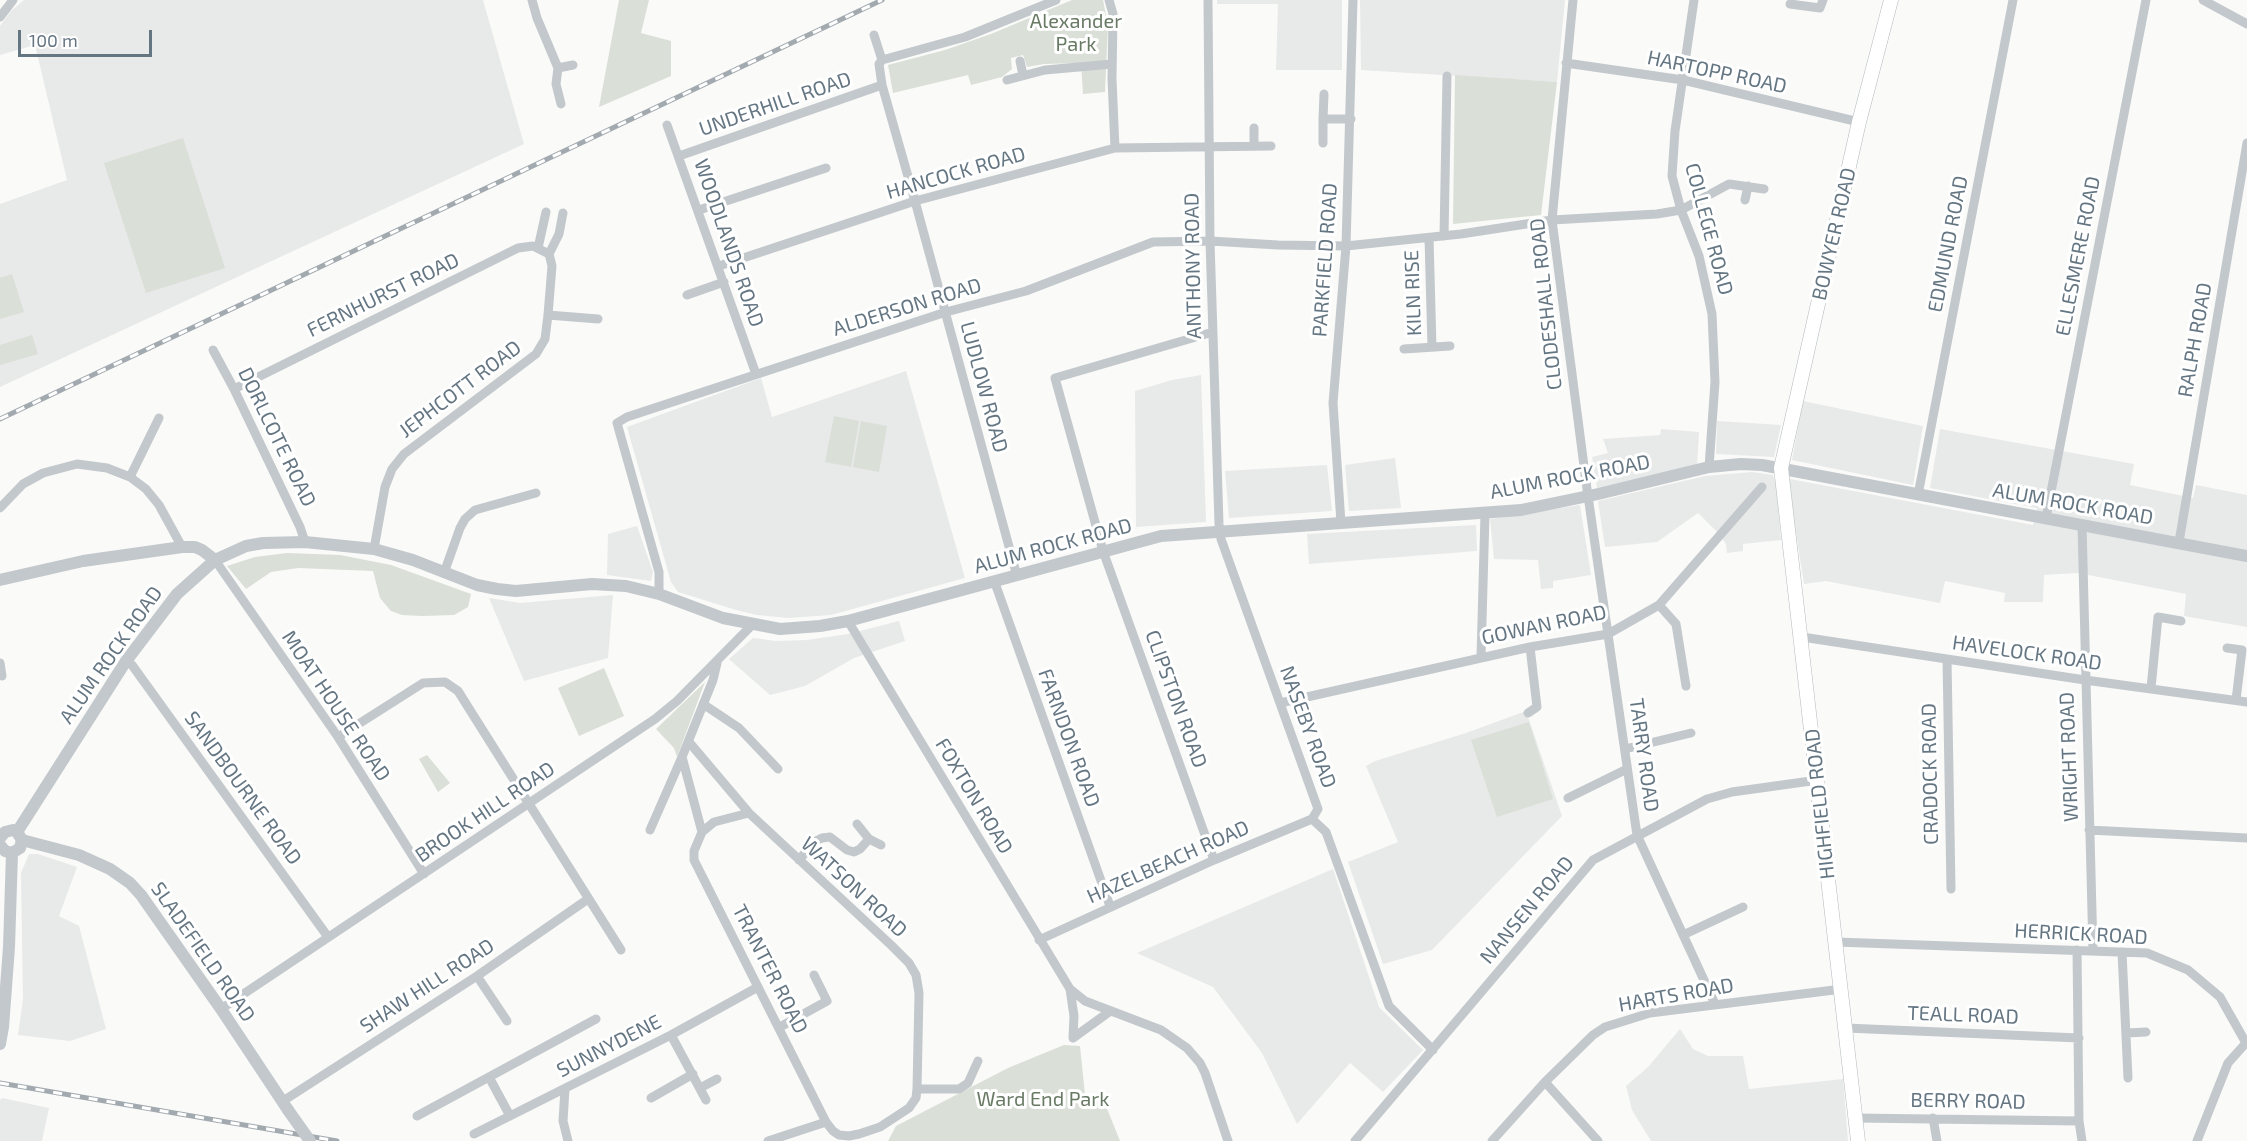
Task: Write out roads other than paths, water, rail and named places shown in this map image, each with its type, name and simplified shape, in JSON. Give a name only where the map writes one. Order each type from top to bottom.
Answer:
[{"type":"main road","name":"BOWYER ROAD","points":[[1781,468],[1859,122],[1891,0]]},
{"type":"main road","name":"HIGHFIELD ROAD","points":[[1781,468],[1858,1141]]},
{"type":"street","points":[[0,17],[13,0]]},
{"type":"street","points":[[532,0],[558,68],[556,84],[561,104]]},
{"type":"street","points":[[882,60],[965,37],[1056,0]]},
{"type":"street","points":[[1109,0],[1113,14],[1115,148]]},
{"type":"street","name":"ANTHONY ROAD","points":[[1208,0],[1210,241],[1220,532]]},
{"type":"street","name":"PARKFIELD ROAD","points":[[1341,523],[1333,403],[1346,246],[1353,0]]},
{"type":"street","name":"CLODESHALL ROAD","points":[[1573,0],[1552,220],[1589,496]]},
{"type":"street","name":"COLLEGE ROAD","points":[[1694,0],[1672,155],[1672,176],[1681,210],[1699,256],[1712,314],[1715,382],[1709,467]]},
{"type":"street","points":[[1790,4],[1820,8],[1823,0]]},
{"type":"street","name":"EDMUND ROAD","points":[[1918,495],[2013,0]]},
{"type":"street","name":"ELLESMERE ROAD","points":[[2046,518],[2146,0]]},
{"type":"street","points":[[2203,0],[2247,24]]},
{"type":"street","name":"LUDLOW ROAD","points":[[874,35],[882,60],[879,64],[882,85],[1017,576]]},
{"type":"street","points":[[1020,61],[1023,75]]},
{"type":"street","name":"HARTOPP ROAD","points":[[1566,63],[1683,80],[1859,122]]},
{"type":"street","points":[[1007,80],[1045,70],[1112,64]]},
{"type":"street","points":[[558,68],[573,65]]},
{"type":"street","points":[[1444,236],[1448,76]]},
{"type":"street","name":"UNDERHILL ROAD","points":[[680,156],[882,85]]},
{"type":"street","points":[[1323,143],[1324,94]]},
{"type":"street","points":[[1323,119],[1351,118]]},
{"type":"street","name":"WOODLANDS ROAD","points":[[667,124],[756,374]]},
{"type":"street","points":[[1254,128],[1254,146]]},
{"type":"street","name":"RALPH ROAD","points":[[2179,542],[2247,143]]},
{"type":"street","name":"HANCOCK ROAD","points":[[718,266],[915,201],[1115,148],[1271,146]]},
{"type":"street","points":[[699,210],[826,168]]},
{"type":"street","points":[[1681,210],[1729,184],[1764,189]]},
{"type":"street","points":[[1745,200],[1748,186]]},
{"type":"street","name":"ALDERSON ROAD","points":[[659,594],[659,572],[617,423],[627,417],[946,312],[1026,291],[1153,242],[1210,241],[1346,246],[1430,238],[1552,220],[1658,214],[1681,210]]},
{"type":"street","points":[[546,212],[538,248],[549,254],[559,234],[563,213]]},
{"type":"street","name":"KILN RISE","points":[[1430,238],[1432,347]]},
{"type":"street","name":"FERNHURST ROAD","points":[[234,389],[518,248],[533,246],[538,248]]},
{"type":"street","name":"JEPHCOTT ROAD","points":[[374,549],[385,487],[392,469],[404,453],[536,354],[544,339],[548,315],[552,266],[549,254]]},
{"type":"street","points":[[687,295],[723,282]]},
{"type":"street","points":[[548,315],[598,319]]},
{"type":"street","name":"CLIPSTON ROAD","points":[[1213,332],[1055,378],[1103,551],[1214,860]]},
{"type":"street","name":"KILN RISE","points":[[1404,349],[1450,346]]},
{"type":"street","name":"DORLCOTE ROAD","points":[[213,350],[234,389],[305,542]]},
{"type":"street","points":[[130,477],[159,418]]},
{"type":"street","points":[[0,508],[23,484],[43,473],[77,464],[107,468],[130,477],[146,489],[159,505],[182,547]]},
{"type":"street","name":"ALUM ROCK ROAD","points":[[2,843],[20,848],[20,836],[126,661],[177,594],[215,560],[246,546],[262,543],[305,542],[374,549],[413,560],[444,573],[497,590],[516,591],[592,584],[626,586],[659,594],[723,618],[780,628],[820,626],[848,621],[995,583],[1161,536],[1521,510],[1709,467],[1741,464],[1781,468],[2247,556]]},
{"type":"street","name":"GOWAN ROAD","points":[[1280,703],[1481,657],[1608,634],[1659,605],[1762,488]]},
{"type":"street","points":[[444,573],[460,528],[465,519],[475,510],[536,493]]},
{"type":"street","name":"TARRY ROAD","points":[[1589,496],[1637,835],[1715,1004]]},
{"type":"street","points":[[1481,657],[1485,514]]},
{"type":"street","name":"WRIGHT ROAD","points":[[2082,525],[2092,951]]},
{"type":"street","name":"NASEBY ROAD","points":[[1220,532],[1318,809],[1312,819],[1326,832],[1389,1006],[1433,1050]]},
{"type":"street","points":[[0,580],[83,561],[182,547],[195,547],[215,560]]},
{"type":"street","name":"MOAT HOUSE ROAD","points":[[215,560],[338,737],[424,874]]},
{"type":"street","name":"FARNDON ROAD","points":[[995,583],[1110,906]]},
{"type":"street","points":[[1659,605],[1676,624],[1686,686]]},
{"type":"street","points":[[2151,688],[2158,617],[2181,621]]},
{"type":"street","name":"FOXTON ROAD","points":[[848,621],[1070,988]]},
{"type":"street","name":"BROOK HILL ROAD","points":[[221,1009],[655,719],[717,663],[753,624]]},
{"type":"street","name":"HAVELOCK ROAD","points":[[1802,637],[2247,702]]},
{"type":"street","points":[[1528,713],[1537,707],[1530,647]]},
{"type":"street","points":[[2227,648],[2245,650],[2236,700]]},
{"type":"street","name":"CRADOCK ROAD","points":[[1947,659],[1951,889]]},
{"type":"street","name":"SANDBOURNE ROAD","points":[[126,661],[132,665],[328,937]]},
{"type":"street","points":[[0,663],[2,676]]},
{"type":"street","points":[[650,830],[689,742],[713,680],[717,663]]},
{"type":"street","points":[[338,737],[423,683],[445,682],[458,692],[621,950]]},
{"type":"street","points":[[703,704],[739,728],[778,769]]},
{"type":"street","points":[[1625,749],[1691,733]]},
{"type":"street","name":"WATSON ROAD","points":[[689,742],[749,813],[909,963],[916,975],[920,993],[917,1089]]},
{"type":"street","points":[[682,757],[702,832],[714,822],[749,813]]},
{"type":"street","points":[[1568,798],[1627,769]]},
{"type":"street","name":"NANSEN ROAD","points":[[1355,1141],[1593,860],[1707,799],[1732,792],[1818,780]]},
{"type":"street","name":"HAZELBEACH ROAD","points":[[1039,940],[1110,906],[1312,819]]},
{"type":"street","points":[[857,825],[869,839],[881,845]]},
{"type":"street","points":[[0,1044],[3,1027],[2,995],[9,947],[2,843],[9,830],[20,836]]},
{"type":"street","points":[[2089,830],[2247,838]]},
{"type":"street","name":"TRANTER ROAD","points":[[702,832],[694,850],[694,860],[826,1122]]},
{"type":"street","name":"SLADEFIELD ROAD","points":[[20,836],[78,855],[110,869],[130,883],[141,895],[221,1009],[310,1141]]},
{"type":"street","points":[[799,860],[814,842],[822,838],[830,837],[847,850],[854,852],[869,839]]},
{"type":"street","name":"SHAW HILL ROAD","points":[[286,1105],[588,899]]},
{"type":"street","points":[[1683,935],[1743,907]]},
{"type":"street","name":"HERRICK ROAD","points":[[1836,942],[2147,953],[2188,970],[2220,997],[2247,1042],[2228,1064],[2197,1141]]},
{"type":"street","points":[[2077,950],[2079,1121],[2082,1141]]},
{"type":"street","points":[[2122,952],[2128,1078]]},
{"type":"street","points":[[780,1027],[827,1001],[814,975]]},
{"type":"street","points":[[477,976],[507,1021]]},
{"type":"street","name":"SUNNYDENE","points":[[474,1134],[671,1035],[758,987]]},
{"type":"street","points":[[1070,988],[1074,1016],[1072,1038],[1109,1012]]},
{"type":"street","points":[[1070,988],[1085,1000],[1109,1012],[1161,1030],[1187,1048],[1200,1063],[1205,1074],[1228,1141]]},
{"type":"street","name":"HARTS ROAD","points":[[1492,1141],[1545,1082],[1593,1035],[1605,1027],[1650,1013],[1842,989]]},
{"type":"street","points":[[417,1116],[596,1019]]},
{"type":"street","name":"TEALL ROAD","points":[[1846,1028],[2079,1038]]},
{"type":"street","points":[[2127,1033],[2146,1032]]},
{"type":"street","points":[[671,1035],[706,1100]]},
{"type":"street","points":[[768,1141],[826,1122],[839,1135],[849,1136],[880,1127],[909,1108],[916,1098],[917,1089],[959,1089],[968,1083],[978,1061]]},
{"type":"street","points":[[651,1098],[693,1074]]},
{"type":"street","points":[[489,1077],[510,1116]]},
{"type":"street","points":[[700,1088],[717,1079]]},
{"type":"street","points":[[1545,1082],[1598,1141]]},
{"type":"street","points":[[565,1089],[563,1121],[568,1141]]},
{"type":"street","name":"BERRY ROAD","points":[[1857,1118],[2079,1121]]},
{"type":"street","points":[[1933,1118],[1937,1141]]},
{"type":"railway","points":[[0,419],[882,0]]},
{"type":"railway","points":[[0,1083],[337,1141]]},
{"type":"park label","name":"Alexander Park","points":[[1076,32]]},
{"type":"park label","name":"Ward End Park","points":[[1043,1099]]}]
